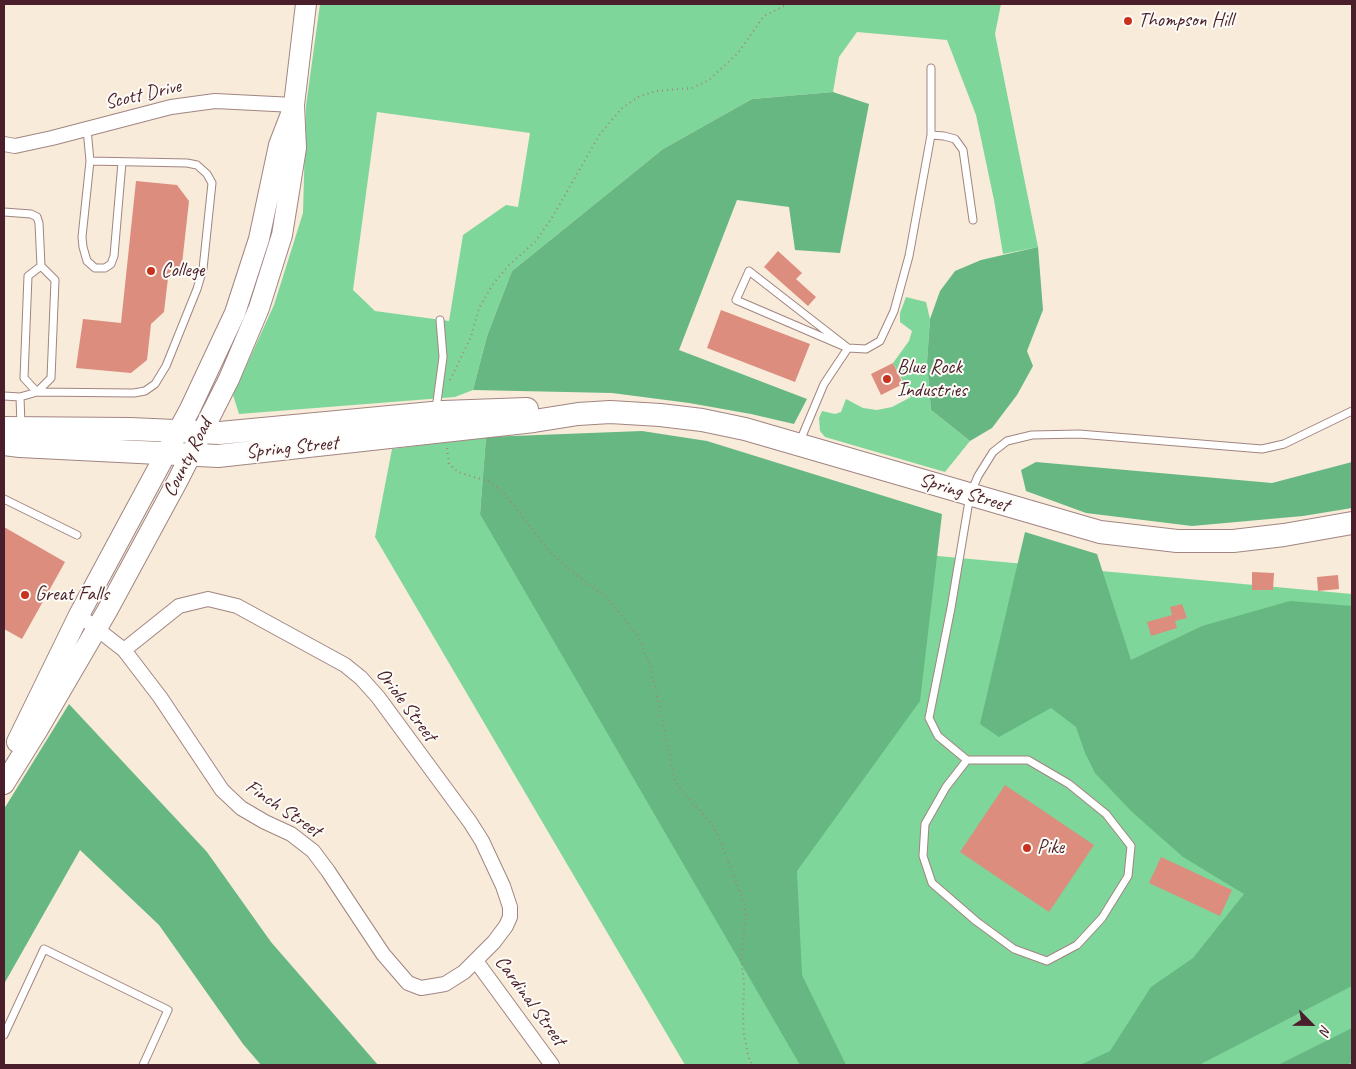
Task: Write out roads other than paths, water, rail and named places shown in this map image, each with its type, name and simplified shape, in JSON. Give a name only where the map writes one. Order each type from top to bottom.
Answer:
[{"type":"main road","name":"County Road","points":[[4,784],[97,628],[191,455],[229,378],[259,308],[282,235],[296,148],[294,105],[306,4]]},
{"type":"main road","name":"County Road","points":[[4,772],[79,615],[167,453],[235,313],[258,239],[279,145],[294,105]]},
{"type":"main road","name":"Spring Street","points":[[12,436],[167,453],[218,456],[532,409],[578,414],[610,412],[660,415],[702,420],[745,429],[1100,532],[1177,540],[1233,541],[1284,535],[1352,523]]},
{"type":"main road","name":"Spring Street","points":[[12,436],[130,429],[220,433],[440,422]]},
{"type":"street","name":"Scott Drive","points":[[4,144],[14,146],[171,107],[215,101],[294,105]]},
{"type":"street","name":"Oriole Street","points":[[124,650],[179,606],[208,599],[237,606],[345,665],[361,678],[378,697],[470,822],[482,841],[503,886],[510,907],[510,918],[494,942],[476,961]]},
{"type":"street","name":"Finch Street","points":[[79,615],[124,650],[165,705],[222,790],[241,808],[291,834],[312,851],[328,871],[383,954],[398,974],[408,983],[421,988],[445,984],[464,972],[476,961]]},
{"type":"street","name":"Cardinal Street","points":[[476,961],[552,1065]]},
{"type":"lane","points":[[848,348],[749,271],[736,300],[848,348],[866,349],[880,341],[889,324],[909,256],[931,135],[931,68]]},
{"type":"lane","points":[[87,129],[90,161],[82,237],[88,261],[95,268],[106,268],[111,264],[114,256],[122,162]]},
{"type":"lane","points":[[931,135],[955,139],[963,150],[973,220]]},
{"type":"lane","points":[[4,396],[20,397],[37,392],[134,393],[145,391],[155,384],[166,366],[197,289],[206,253],[212,183],[207,174],[196,165],[90,161]]},
{"type":"lane","points":[[4,212],[31,214],[37,217],[39,223],[41,266],[55,280],[51,378],[37,392]]},
{"type":"lane","points":[[37,392],[24,378],[28,276],[41,266]]},
{"type":"lane","points":[[440,320],[443,357],[440,422]]},
{"type":"lane","points":[[799,444],[824,384],[848,348]]},
{"type":"lane","points":[[12,436],[20,397]]},
{"type":"lane","points":[[967,760],[946,787],[924,824],[923,856],[932,883],[976,921],[1014,949],[1047,961],[1078,945],[1102,918],[1128,876],[1131,846],[1106,814],[1069,784],[1028,760],[967,760],[938,736],[929,718],[951,608],[970,495],[978,476],[993,452],[1007,441],[1032,435],[1079,434],[1262,449],[1284,444],[1352,411]]},
{"type":"lane","points":[[4,499],[77,535]]},
{"type":"lane","points":[[4,1035],[44,949],[168,1010],[143,1065]]},
{"type":"place","name":"Thompson Hill","points":[[1128,21]]},
{"type":"place","name":"College","points":[[151,271]]},
{"type":"place","name":"Blue Rock Industries","points":[[887,379]]},
{"type":"place","name":"Great Falls","points":[[25,595]]},
{"type":"place","name":"Pike","points":[[1027,848]]}]
